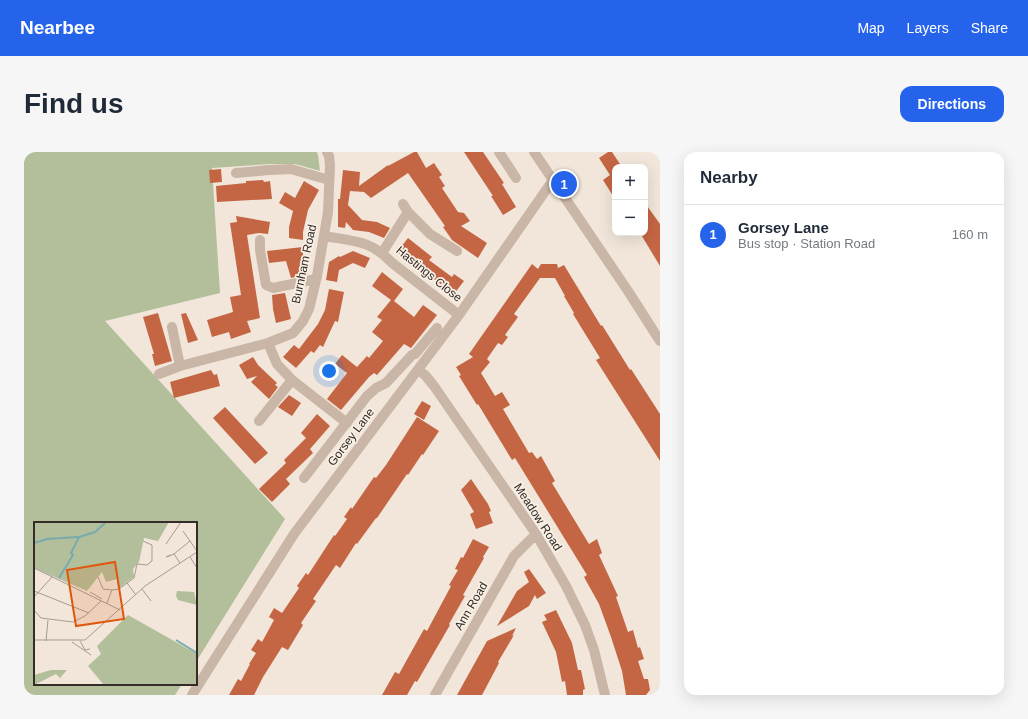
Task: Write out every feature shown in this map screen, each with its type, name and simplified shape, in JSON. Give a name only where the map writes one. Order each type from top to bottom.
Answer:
[{"type":"street","name":"Burnham Road","points":[[159,374],[180,366],[268,343],[293,333],[303,321],[309,309],[316,279],[328,212],[330,165],[327,152]]},
{"type":"street","points":[[498,152],[516,178]]},
{"type":"street","points":[[534,152],[660,341]]},
{"type":"street","points":[[236,173],[291,169],[330,180]]},
{"type":"street","name":"Gorsey Lane","points":[[192,695],[294,534],[459,315],[553,180]]},
{"type":"street","name":"Hastings Close","points":[[382,253],[405,208],[430,234],[457,251]]},
{"type":"street","name":"Hastings Close","points":[[324,236],[369,245],[382,253],[391,262],[459,315]]},
{"type":"street","points":[[260,240],[262,265],[266,285],[268,287],[273,288],[316,279]]},
{"type":"street","points":[[172,327],[180,366]]},
{"type":"street","points":[[304,478],[366,396],[376,388],[386,383],[412,355],[415,354],[437,328]]},
{"type":"street","points":[[268,343],[277,364],[292,380],[347,423]]},
{"type":"street","name":"Meadow Road","points":[[418,370],[425,375],[434,386],[536,534],[566,586],[585,625],[594,650],[605,695]]},
{"type":"street","points":[[259,421],[292,380]]},
{"type":"street","name":"Ann Road","points":[[435,695],[514,556],[536,534]]},
{"type":"green space","points":[[24,152],[317,152],[320,171],[295,164],[270,164],[212,168],[220,293],[105,321],[285,519],[197,660],[197,522],[34,522],[34,685],[181,685],[175,695],[24,695]]},
{"type":"building","points":[[414,152],[417,152],[426,168],[434,163],[442,175],[439,177],[445,186],[442,188],[458,212],[464,213],[470,221],[461,226],[487,243],[478,258],[452,240],[443,227],[445,226],[408,173],[371,198],[364,192],[350,191],[348,205],[362,220],[377,222],[390,228],[384,238],[369,232],[353,230],[346,222],[345,228],[338,227],[338,199],[340,199],[343,170],[360,172],[359,186],[388,165]]},
{"type":"building","points":[[464,152],[483,152],[504,183],[502,184],[516,207],[503,215],[491,196],[493,196]]},
{"type":"building","points":[[608,152],[612,152],[620,164],[612,164],[612,194],[603,180],[610,175],[599,158]]},
{"type":"building","points":[[221,169],[222,182],[210,183],[209,170]]},
{"type":"building","points":[[263,180],[264,182],[270,181],[272,199],[217,202],[216,186]]},
{"type":"building","points":[[304,181],[319,190],[308,210],[303,232],[303,240],[289,238],[289,227],[293,211],[279,203],[285,192],[295,198]]},
{"type":"building","points":[[648,207],[660,224],[660,266],[642,236],[648,236]]},
{"type":"building","points":[[236,216],[270,222],[268,234],[259,233],[247,235],[260,318],[247,321],[251,332],[231,339],[229,332],[212,337],[207,320],[233,312],[230,297],[241,295],[230,223],[237,222]]},
{"type":"building","points":[[408,238],[432,257],[429,260],[452,277],[454,274],[464,281],[454,294],[397,252]]},
{"type":"building","points":[[303,247],[303,256],[308,274],[291,278],[286,261],[269,263],[267,251]]},
{"type":"building","points":[[353,251],[370,258],[365,268],[353,263],[339,270],[337,282],[326,280],[329,262],[339,256],[340,257]]},
{"type":"building","points":[[532,264],[538,269],[541,264],[557,264],[558,268],[564,265],[601,326],[602,325],[660,414],[660,461],[596,360],[600,358],[573,314],[574,313],[555,278],[540,278],[514,314],[518,317],[505,335],[508,337],[502,345],[498,343],[487,359],[490,362],[481,373],[495,396],[502,392],[510,405],[503,409],[529,453],[532,452],[537,459],[541,456],[555,481],[552,483],[589,544],[597,539],[602,553],[599,555],[618,596],[616,597],[628,632],[633,630],[638,648],[640,647],[644,659],[638,661],[644,679],[648,679],[650,690],[646,695],[626,695],[622,671],[611,637],[599,604],[584,577],[587,575],[515,458],[512,460],[478,404],[477,405],[459,376],[461,375],[456,367],[473,357],[469,354]]},
{"type":"building","points":[[382,272],[403,289],[394,301],[414,317],[423,305],[437,315],[411,348],[404,344],[377,375],[374,373],[369,377],[341,410],[327,399],[347,373],[335,364],[342,355],[357,367],[367,356],[369,358],[383,341],[372,332],[382,320],[377,317],[391,300],[372,286]]},
{"type":"building","points":[[329,289],[344,292],[338,322],[335,321],[323,347],[320,345],[314,353],[311,351],[296,368],[283,357],[294,345],[299,349],[318,324],[325,310]]},
{"type":"building","points":[[285,293],[291,319],[276,323],[272,295]]},
{"type":"building","points":[[158,313],[172,361],[155,366],[152,354],[154,354],[143,317]]},
{"type":"building","points":[[186,313],[198,340],[188,343],[181,314]]},
{"type":"building","points":[[253,357],[258,365],[277,383],[275,385],[278,387],[269,399],[251,382],[257,376],[247,379],[239,365]]},
{"type":"building","points":[[211,370],[214,375],[217,374],[220,386],[174,398],[170,382]]},
{"type":"building","points":[[289,395],[301,403],[292,416],[278,407]]},
{"type":"building","points":[[422,401],[431,406],[424,420],[414,414]]},
{"type":"building","points":[[225,407],[268,453],[255,464],[213,418]]},
{"type":"building","points":[[317,414],[330,426],[310,449],[313,453],[286,479],[290,484],[272,502],[259,489],[286,463],[284,460],[306,438],[301,433]]},
{"type":"building","points":[[417,417],[439,431],[423,455],[422,454],[408,475],[407,474],[377,518],[357,544],[356,543],[340,568],[336,565],[313,599],[316,601],[301,623],[303,625],[288,650],[282,647],[263,677],[254,695],[229,695],[238,679],[241,681],[256,653],[251,650],[258,639],[262,642],[274,620],[269,617],[274,608],[282,613],[299,588],[297,586],[306,573],[308,575],[334,535],[335,536],[347,519],[344,517],[351,507],[352,509],[374,477],[376,478],[386,465]]},
{"type":"building","points":[[471,479],[488,504],[493,523],[476,529],[470,514],[474,512],[461,490]]},
{"type":"building","points":[[473,539],[489,547],[463,595],[465,596],[449,624],[450,625],[417,682],[415,681],[407,695],[382,695],[395,672],[399,674],[424,629],[427,631],[451,586],[449,585],[458,570],[455,569],[461,557],[463,558]]},
{"type":"building","points":[[529,569],[546,593],[537,599],[535,595],[529,606],[497,626],[517,591],[529,582],[524,572]]},
{"type":"building","points":[[556,610],[572,643],[578,670],[581,670],[585,689],[583,690],[583,695],[567,695],[565,681],[562,682],[556,652],[542,622],[547,620],[544,615]]},
{"type":"building","points":[[516,628],[512,636],[514,635],[498,662],[499,663],[482,695],[457,695],[487,641]]},
{"type":"place","name":"Gorsey Lane","points":[[564,184]]}]
